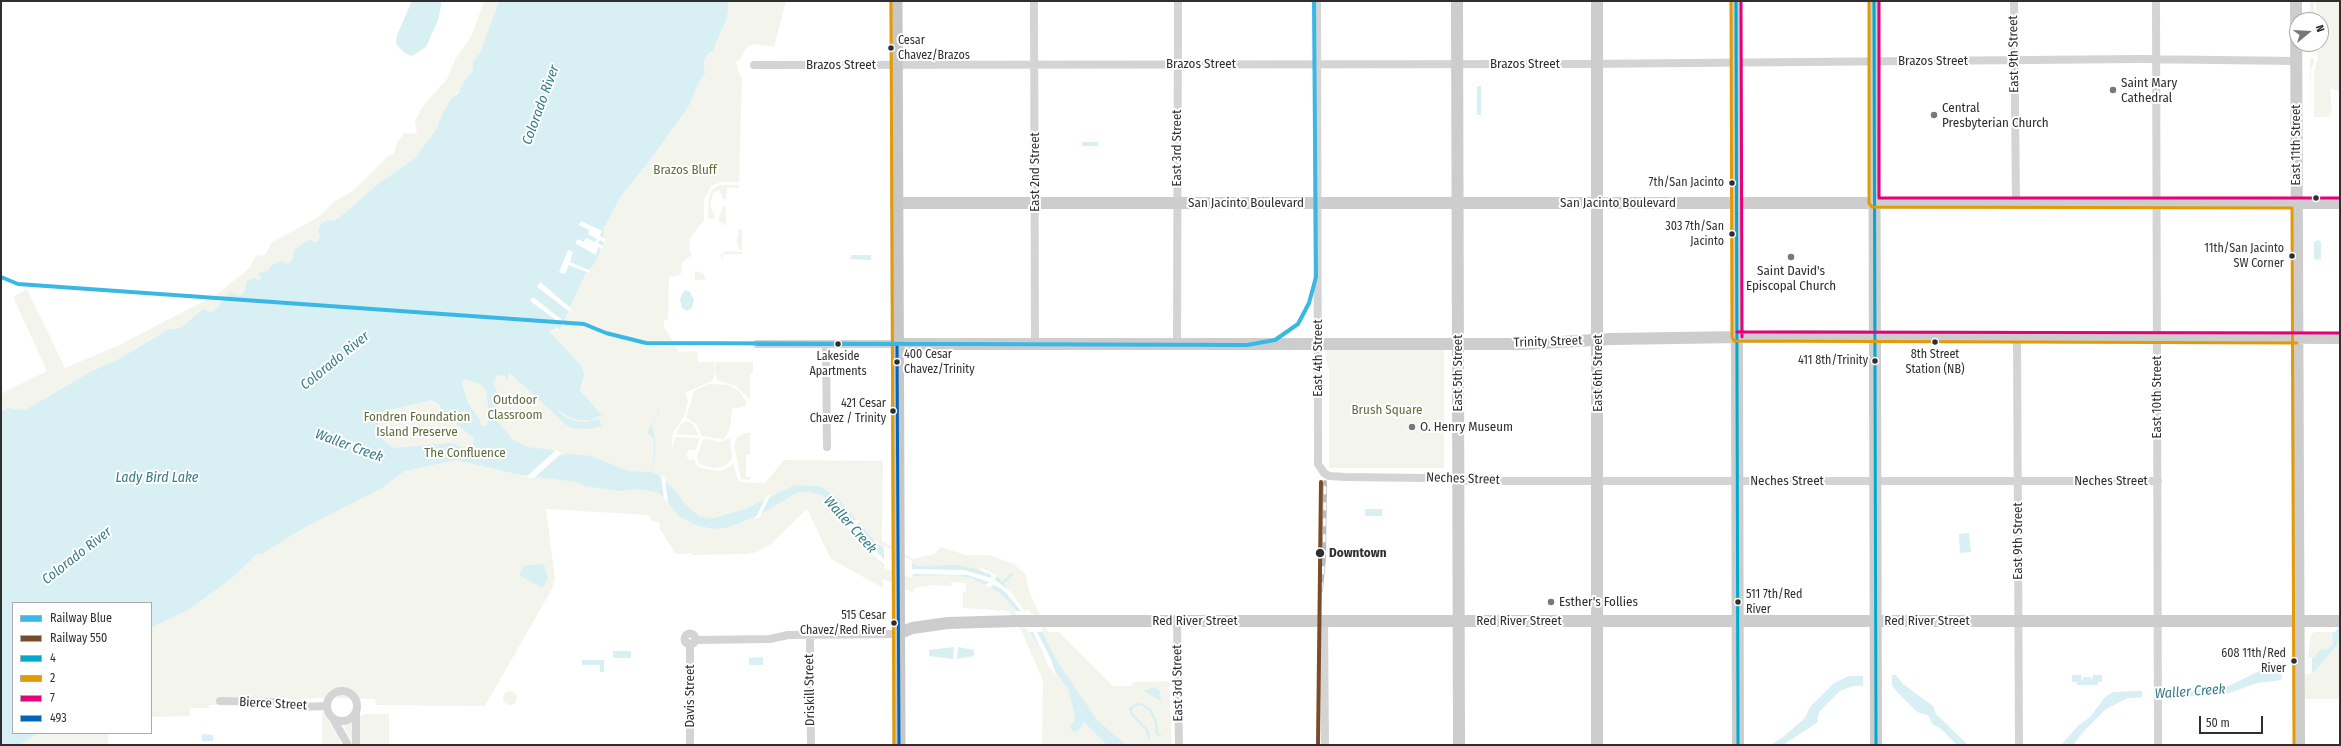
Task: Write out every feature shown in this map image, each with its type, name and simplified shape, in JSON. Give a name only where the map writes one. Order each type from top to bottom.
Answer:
[{"type":"main road","points":[[896,1],[898,745]]},
{"type":"main road","name":"East 5th Street","points":[[1457,1],[1459,745]]},
{"type":"main road","name":"East 6th Street","points":[[1597,1],[1597,745]]},
{"type":"main road","points":[[1736,1],[1738,741]]},
{"type":"main road","points":[[1874,1],[1876,745]]},
{"type":"main road","name":"East 11th Street","points":[[2296,1],[2298,745]]},
{"type":"main road","name":"San Jacinto Boulevard","points":[[896,203],[2340,203]]},
{"type":"main road","name":"Trinity Street","points":[[897,344],[1526,344],[1598,340],[1875,336],[2340,338]]},
{"type":"main road","name":"Red River Street","points":[[898,634],[912,628],[948,623],[1016,621],[2340,621]]},
{"type":"street","name":"East 2nd Street","points":[[1034,1],[1035,344]]},
{"type":"street","name":"East 3rd Street","points":[[1177,344],[1178,1]]},
{"type":"street","name":"East 4th Street","points":[[1317,1],[1318,464],[1324,473]]},
{"type":"street","name":"East 9th Street","points":[[2014,1],[2016,203]]},
{"type":"street","name":"East 10th Street","points":[[2156,1],[2158,745]]},
{"type":"street","name":"Brazos Street","points":[[754,65],[1597,64],[2156,59],[2296,61]]},
{"type":"street","name":"East 9th Street","points":[[2017,337],[2019,745]]},
{"type":"street","name":"Trinity Street","points":[[757,344],[897,344]]},
{"type":"street","points":[[826,344],[827,446]]},
{"type":"street","name":"Neches Street","points":[[1324,473],[1329,476],[1345,477],[1459,480],[2158,481]]},
{"type":"street","name":"East 3rd Street","points":[[1177,621],[1178,745]]},
{"type":"street","points":[[1324,621],[1325,745]]},
{"type":"street","name":"Red River Street","points":[[693,642],[770,639],[788,635],[898,634]]},
{"type":"street","name":"Driskill Street","points":[[810,635],[811,745]]},
{"type":"street","name":"Davis Street","points":[[690,745],[693,642]]},
{"type":"street","points":[[348,745],[331,716],[327,706],[331,696],[343,691],[354,698],[356,711],[356,745]]},
{"type":"street","name":"Bierce Street","points":[[220,702],[273,702],[299,706],[327,706]]},
{"type":"street","points":[[331,716],[338,720],[345,721],[352,717],[356,711]]},
{"type":"green space","points":[[484,1],[499,1],[480,53],[473,62],[474,70],[443,112],[436,130],[415,158],[378,184],[339,218],[333,221],[318,242],[313,242],[311,239],[306,241],[294,250],[292,260],[288,264],[272,265],[268,270],[257,274],[261,277],[260,281],[247,281],[245,292],[240,296],[234,295],[223,300],[214,311],[190,321],[181,328],[169,329],[117,360],[92,371],[25,410],[8,408],[1,411],[1,394],[47,371],[13,297],[27,289],[65,368],[117,346],[218,294],[249,268],[256,256],[265,255],[272,242],[308,223],[322,214],[334,202],[354,190],[387,157],[394,153],[397,143],[404,133],[417,134],[415,121],[423,106],[447,79],[455,60],[472,35]]},
{"type":"green space","points":[[729,1],[786,1],[774,47],[753,44],[746,48],[739,61],[736,61],[742,78],[739,182],[721,182],[711,186],[704,200],[704,220],[690,238],[689,247],[692,255],[682,262],[681,274],[673,277],[671,276],[669,278],[668,320],[664,320],[664,327],[673,341],[679,341],[681,344],[675,345],[679,352],[697,351],[698,362],[714,362],[714,377],[712,381],[685,393],[688,401],[685,415],[673,433],[671,452],[675,437],[699,438],[696,450],[689,450],[686,455],[689,460],[694,459],[697,466],[705,469],[722,471],[733,464],[739,482],[765,483],[784,460],[883,461],[882,541],[913,559],[934,554],[941,547],[966,555],[989,555],[1014,564],[1026,575],[1030,594],[1048,632],[1059,632],[1113,686],[1132,686],[1133,682],[1169,681],[1172,745],[1042,745],[1043,681],[1022,632],[1009,611],[963,608],[963,592],[966,591],[966,583],[951,582],[951,586],[933,585],[914,588],[914,593],[883,579],[883,588],[831,559],[807,509],[771,544],[757,552],[746,554],[692,555],[692,553],[676,554],[660,529],[659,522],[651,521],[650,515],[546,509],[555,578],[552,589],[485,706],[376,705],[375,699],[322,698],[300,699],[300,701],[281,698],[218,697],[218,705],[209,705],[209,708],[190,708],[190,716],[152,717],[152,628],[190,609],[232,578],[257,554],[262,554],[302,529],[369,494],[348,434],[464,339],[507,368],[556,410],[553,406],[580,392],[583,383],[581,365],[549,331],[561,329],[585,275],[594,264],[602,246],[604,228],[621,196],[648,163],[689,106],[700,80],[705,74],[704,61],[716,45],[727,18]]},
{"type":"green space","points":[[2310,1],[2314,1],[2314,12],[2310,12]]},
{"type":"green space","points":[[2316,1],[2340,1],[2340,92],[2331,88],[2330,90],[2332,113],[2329,113],[2329,117],[2314,117],[2314,71],[2318,57],[2317,52],[2329,52],[2329,12],[2316,12]]},
{"type":"green space","points":[[2310,58],[2314,58],[2314,64],[2311,69],[2310,118]]},
{"type":"green space","points":[[719,185],[739,185],[739,188],[727,188],[726,199],[723,199],[719,190],[713,193],[710,206],[715,217],[712,219],[708,217],[709,196],[712,190]]},
{"type":"green space","points":[[723,207],[726,207],[726,226],[718,220]]},
{"type":"green space","points":[[739,229],[742,229],[742,250],[739,250],[737,241]]},
{"type":"green space","points":[[726,251],[742,252],[742,254],[723,254],[722,263],[721,254]]},
{"type":"green space","points":[[695,271],[703,273],[706,280],[695,280]]},
{"type":"green space","name":"Brush Square","points":[[1335,347],[1340,350],[1444,349],[1444,468],[1329,468],[1329,368],[1325,358],[1328,349]]},
{"type":"green space","points":[[716,362],[753,362],[753,373],[750,374],[750,400],[736,386],[717,380],[714,370]]},
{"type":"green space","points":[[709,384],[729,385],[739,391],[746,401],[746,406],[732,409],[730,429],[724,439],[702,436],[696,424],[686,418],[694,391]]},
{"type":"green space","points":[[687,421],[693,424],[699,436],[676,434],[681,424]]},
{"type":"green space","points":[[745,433],[750,433],[750,455],[746,455],[746,477],[750,477],[750,480],[741,479],[734,446],[737,437]]},
{"type":"green space","points":[[730,438],[732,459],[725,466],[715,468],[699,464],[697,457],[703,440],[708,439],[720,442]]},
{"type":"green space","points":[[2314,632],[2340,632],[2340,699],[2305,699],[2305,675],[2311,635]]},
{"type":"green space","points":[[507,691],[513,691],[517,695],[517,701],[513,705],[507,705],[503,701],[503,695]]},
{"type":"green space","points":[[322,710],[340,740],[340,745],[322,745]]},
{"type":"green space","points":[[363,714],[389,714],[389,745],[359,745],[359,717]]},
{"type":"green space","points":[[352,723],[352,742],[343,726]]},
{"type":"green space","points":[[37,734],[108,734],[108,745],[19,745]]},
{"type":"water","points":[[412,1],[442,1],[438,20],[426,47],[412,56],[405,53],[396,44],[397,35]]},
{"type":"water","name":"Lady Bird Lake","points":[[499,1],[729,1],[727,18],[713,51],[709,53],[704,61],[705,74],[700,80],[689,106],[648,163],[621,196],[604,228],[603,246],[594,264],[585,275],[560,330],[558,328],[549,331],[581,365],[584,375],[580,391],[602,415],[591,420],[579,420],[571,418],[553,406],[565,417],[573,421],[585,422],[599,419],[602,426],[588,429],[572,428],[565,424],[509,372],[507,381],[505,376],[497,375],[493,383],[497,391],[499,423],[513,440],[528,447],[552,450],[561,455],[571,454],[591,456],[629,471],[650,472],[654,457],[654,438],[647,433],[658,413],[659,404],[659,413],[652,425],[655,437],[655,457],[651,472],[657,474],[672,487],[686,505],[700,517],[714,518],[745,509],[795,485],[819,486],[838,498],[877,544],[917,566],[956,565],[973,568],[999,578],[1042,632],[1057,661],[1097,720],[1126,745],[1107,745],[1084,722],[1076,722],[1069,690],[1048,661],[1017,611],[999,592],[972,578],[954,575],[909,576],[883,565],[870,554],[847,521],[822,495],[808,492],[798,492],[763,513],[730,527],[714,529],[695,525],[679,516],[664,497],[656,492],[639,489],[620,491],[585,486],[576,482],[516,474],[457,460],[404,471],[382,488],[302,529],[262,554],[257,554],[232,578],[190,609],[152,628],[152,602],[12,602],[12,734],[37,734],[19,745],[1,745],[1,411],[8,408],[25,410],[92,371],[117,360],[169,329],[181,328],[203,309],[210,312],[214,311],[230,292],[240,296],[244,292],[247,281],[253,278],[260,281],[261,277],[257,274],[268,270],[272,265],[281,261],[288,264],[292,260],[294,250],[306,241],[311,239],[313,242],[318,242],[320,236],[318,229],[322,223],[339,218],[378,184],[415,158],[436,130],[443,112],[452,98],[458,94],[462,85],[473,70],[473,62],[480,53]],"holes":[[[464,379],[481,384],[486,390],[489,415],[487,426],[481,426],[480,420],[468,403],[462,384]],[[432,400],[439,404],[443,413],[474,438],[473,446],[468,449],[450,443],[394,448],[383,440],[378,424],[385,411]]]},
{"type":"water","points":[[1477,86],[1481,86],[1481,115],[1477,115]]},
{"type":"water","points":[[1082,142],[1098,142],[1098,146],[1082,146]]},
{"type":"water","points":[[2318,240],[2321,242],[2321,259],[2317,260],[2314,259],[2314,242]]},
{"type":"water","points":[[851,255],[871,255],[871,260],[851,259]]},
{"type":"water","points":[[685,290],[690,292],[694,300],[692,308],[687,311],[682,308],[680,300]]},
{"type":"water","points":[[1365,509],[1382,509],[1382,516],[1365,516]]},
{"type":"water","points":[[1969,533],[1971,552],[1960,553],[1959,534]]},
{"type":"water","points":[[544,564],[548,579],[542,588],[519,575],[523,566]]},
{"type":"water","name":"Waller Creek","points":[[2340,626],[2338,644],[2315,671],[2275,681],[2257,683],[2224,695],[2128,698],[2106,709],[2084,731],[2073,745],[2061,745],[2078,726],[2090,717],[2105,697],[2113,692],[2182,689],[2185,691],[2203,687],[2222,689],[2278,662],[2282,667],[2315,657],[2320,650],[2328,649],[2333,644],[2332,635]]},
{"type":"water","points":[[954,647],[953,659],[929,656],[929,650]]},
{"type":"water","points":[[958,647],[974,650],[974,656],[957,659]]},
{"type":"water","points":[[613,651],[631,651],[631,658],[613,658]]},
{"type":"water","points":[[763,657],[763,665],[749,665],[749,658]]},
{"type":"water","points":[[582,660],[604,660],[604,672],[600,672],[600,665],[582,665]]},
{"type":"water","points":[[1896,675],[1903,684],[1933,706],[1936,714],[1968,745],[1957,745],[1940,728],[1932,724],[1929,716],[1917,712],[1891,684],[1853,686],[1840,691],[1820,711],[1817,718],[1818,722],[1783,745],[1770,745],[1782,738],[1805,718],[1810,707],[1834,683],[1849,676]]},
{"type":"water","points":[[2072,675],[2081,675],[2082,681],[2084,677],[2090,677],[2092,680],[2093,675],[2102,675],[2102,682],[2098,682],[2098,685],[2077,685],[2077,682],[2072,682]]},
{"type":"water","points":[[1155,687],[1160,691],[1161,701],[1144,691]]},
{"type":"water","points":[[202,734],[213,735],[213,741],[202,741]]},
{"type":"pier","points":[[581,221],[602,231],[600,236],[605,239],[605,242],[600,240],[598,243],[604,247],[602,249],[598,247],[596,255],[575,243],[578,239],[595,247],[584,241],[586,238],[595,242],[597,239],[588,234],[589,230],[579,225]]},
{"type":"pier","points":[[568,250],[573,252],[570,262],[591,271],[589,273],[569,265],[565,274],[559,272]]},
{"type":"pier","points":[[540,282],[572,309],[570,312],[537,287]]},
{"type":"pier","points":[[533,297],[566,323],[564,326],[530,301]]},
{"type":"pier","points":[[556,450],[562,453],[534,478],[526,477]]},
{"type":"pier","points":[[661,475],[665,478],[668,504],[664,499]]},
{"type":"pier","points":[[771,494],[760,517],[755,519],[766,497]]},
{"type":"pier","points":[[839,512],[849,523],[857,519],[860,522],[852,527],[884,559],[884,546],[912,561],[912,569],[964,570],[991,578],[991,574],[982,571],[979,567],[996,575],[995,580],[1010,591],[1025,611],[1028,609],[1044,631],[1037,632],[1051,659],[1056,675],[1049,667],[1033,632],[1028,632],[1014,611],[1021,611],[1006,593],[993,585],[990,588],[985,585],[989,582],[968,575],[913,574],[912,578],[884,568],[884,564],[874,557],[852,534],[838,514]]},
{"type":"pier","points":[[2312,657],[2312,673],[2282,681],[2281,663],[2283,665],[2295,663]]},
{"type":"pier","points":[[1892,673],[1892,688],[1863,688],[1863,674]]},
{"type":"pier","points":[[2173,688],[2173,699],[2142,700],[2142,689]]},
{"type":"waterway","points":[[1004,582],[1012,574]]},
{"type":"waterway","points":[[1149,738],[1147,730],[1132,714],[1130,709],[1137,704],[1141,704],[1150,710],[1156,722],[1157,734],[1160,735]]},
{"type":"waterway","points":[[1075,727],[1086,713]]},
{"type":"railway","points":[[1321,590],[1324,558],[1325,482]]},
{"type":"rail line","name":"Blue","points":[[1,277],[18,284],[584,324],[606,333],[646,343],[1247,345],[1275,340],[1298,324],[1309,303],[1316,277],[1314,1]]},
{"type":"rail line","name":"550","points":[[1318,745],[1321,482]]},
{"type":"transit line","name":"2","points":[[891,1],[894,745]]},
{"type":"transit line","name":"2","points":[[1731,1],[1732,337],[1734,341],[2297,343]]},
{"type":"transit line","name":"4","points":[[1736,1],[1738,745]]},
{"type":"transit line","name":"7","points":[[1741,1],[1742,337]]},
{"type":"transit line","name":"2","points":[[1869,1],[1869,203],[1872,207],[2292,208],[2294,745]]},
{"type":"transit line","name":"4","points":[[1874,1],[1876,745]]},
{"type":"transit line","name":"7","points":[[1879,1],[1879,198],[2340,198]]},
{"type":"transit line","name":"7","points":[[1737,332],[2340,333]]},
{"type":"transit line","name":"493","points":[[757,344],[897,344]]},
{"type":"transit line","name":"493","points":[[897,344],[899,745]]},
{"type":"place","name":"Cesar Chavez/Brazos","points":[[891,48]]},
{"type":"place","name":"Saint Mary Cathedral","points":[[2113,90]]},
{"type":"place","name":"Central Presbyterian Church","points":[[1934,115]]},
{"type":"place","name":"7th/San Jacinto","points":[[1732,183]]},
{"type":"place","name":"303 7th/San Jacinto","points":[[1732,234]]},
{"type":"place","name":"11th/San Jacinto SW Corner","points":[[2292,256]]},
{"type":"place","name":"Saint David's Episcopal Church","points":[[1791,257]]},
{"type":"place","name":"8th Street Station (NB)","points":[[1935,342]]},
{"type":"place","name":"Lakeside Apartments","points":[[838,344]]},
{"type":"place","name":"411 8th/Trinity","points":[[1875,361]]},
{"type":"place","name":"400 Cesar Chavez/Trinity","points":[[897,362]]},
{"type":"place","name":"421 Cesar Chavez / Trinity","points":[[893,411]]},
{"type":"place","name":"O. Henry Museum","points":[[1412,427]]},
{"type":"place","name":"Downtown","points":[[1320,553]]},
{"type":"place","name":"Esther's Follies","points":[[1551,602]]},
{"type":"place","name":"511 7th/Red River","points":[[1738,602]]},
{"type":"place","name":"515 Cesar Chavez/Red River","points":[[894,623]]},
{"type":"place","name":"608 11th/Red River","points":[[2294,661]]},
{"type":"water label","name":"Colorado River","points":[[541,105]]},
{"type":"water label","name":"Colorado River","points":[[335,361]]},
{"type":"water label","name":"Colorado River","points":[[77,556]]},
{"type":"park label","name":"Brazos Bluff","points":[[685,170]]},
{"type":"park label","name":"Outdoor Classroom","points":[[515,408]]},
{"type":"park label","name":"Fondren Foundation Island Preserve","points":[[417,424]]},
{"type":"park label","name":"The Confluence","points":[[465,453]]}]
